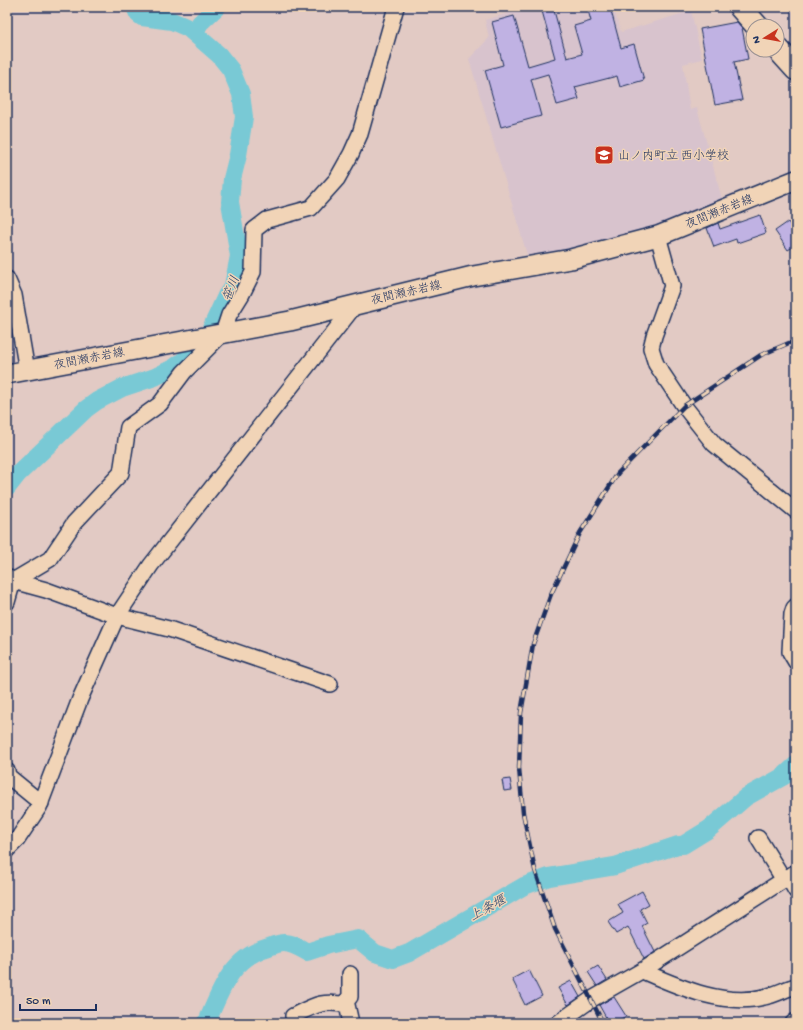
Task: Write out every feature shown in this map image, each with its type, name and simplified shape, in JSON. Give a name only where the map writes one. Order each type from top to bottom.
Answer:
[{"type":"highway","points":[[740,7],[750,18]]},
{"type":"highway","points":[[785,57],[796,69]]},
{"type":"main road","name":"夜間瀬赤岩線","points":[[7,374],[290,321],[473,276],[571,259],[658,236],[796,180]]},
{"type":"street","points":[[10,579],[50,559],[74,523],[120,473],[128,428],[160,404],[229,315],[242,294],[253,272],[254,230],[267,220],[310,208],[337,179],[360,134],[396,7]]},
{"type":"street","points":[[658,236],[672,286],[651,348],[656,364],[684,406],[714,444],[796,511]]},
{"type":"street","points":[[7,280],[14,295],[27,371]]},
{"type":"street","points":[[7,850],[17,840],[40,803],[80,699],[117,616],[151,565],[356,304]]},
{"type":"street","points":[[10,579],[46,590],[117,616],[169,628],[330,684]]},
{"type":"street","points":[[7,602],[10,579]]},
{"type":"street","points":[[796,606],[792,614],[790,652],[796,662]]},
{"type":"street","points":[[7,771],[8,776],[40,803]]},
{"type":"street","points":[[758,838],[789,876],[796,891]]},
{"type":"street","points":[[558,1023],[592,999],[643,970],[789,876]]},
{"type":"street","points":[[643,970],[647,974],[679,987],[734,1000],[763,998],[796,986]]},
{"type":"street","points":[[343,1004],[350,997],[350,974]]},
{"type":"street","points":[[294,1023],[293,1016],[318,1004],[333,1002],[347,1005],[351,1023]]},
{"type":"street","points":[[793,1023],[796,1020]]},
{"type":"shaded area","name":"山ノ内町立 西小学校","points":[[530,7],[613,7],[621,32],[691,11],[702,59],[683,64],[690,110],[697,108],[722,199],[655,230],[528,258],[469,59],[489,38],[485,20]]},
{"type":"building","points":[[553,7],[567,58],[582,54],[574,26],[591,21],[587,7],[610,7],[621,48],[634,44],[644,80],[620,87],[617,76],[575,87],[579,99],[557,105],[548,74],[531,79],[541,116],[501,127],[485,70],[503,65],[492,22],[514,16],[528,66],[555,58],[542,11]]},
{"type":"building","points":[[737,22],[742,28],[745,44],[745,58],[748,59],[734,62],[742,100],[715,105],[700,29]]},
{"type":"building","points":[[760,215],[766,233],[737,243],[736,239],[714,247],[707,228],[718,223],[720,229]]},
{"type":"building","points":[[788,222],[796,233],[796,245],[788,250],[775,231]]},
{"type":"building","points":[[510,779],[512,790],[504,791],[502,780]]},
{"type":"building","points":[[642,891],[649,904],[640,909],[647,923],[642,926],[655,952],[644,959],[628,927],[616,934],[608,922],[623,913],[618,904]]},
{"type":"building","points":[[598,966],[607,980],[597,986],[588,972]]},
{"type":"building","points":[[529,970],[542,996],[525,1005],[512,979]]},
{"type":"building","points":[[571,981],[580,997],[568,1005],[558,988]]},
{"type":"building","points":[[614,997],[626,1016],[614,1023],[609,1023],[599,1005]]},
{"type":"waterway","name":"笹川","points":[[7,488],[18,474],[86,409],[97,401],[122,388],[155,377],[175,367],[203,346],[226,296],[233,286],[239,256],[230,202],[232,179],[238,155],[244,117],[241,94],[231,70],[219,55],[188,28],[172,21],[142,17],[138,14],[135,7]]},
{"type":"waterway","name":"笹川","points":[[195,32],[200,23],[217,7]]},
{"type":"waterway","name":"上条堰","points":[[205,1023],[207,1022],[217,998],[229,976],[237,966],[256,952],[281,943],[287,943],[299,947],[307,952],[328,945],[358,939],[375,953],[393,959],[409,953],[524,886],[549,877],[615,866],[678,845],[683,845],[709,829],[746,797],[784,776],[796,765]]},
{"type":"railway","points":[[603,1023],[555,929],[535,870],[523,813],[519,768],[521,713],[533,644],[551,594],[580,533],[618,473],[684,406],[761,355],[796,340]]},
{"type":"place","name":"山ノ内町立 西小学校","points":[[604,155]]}]
